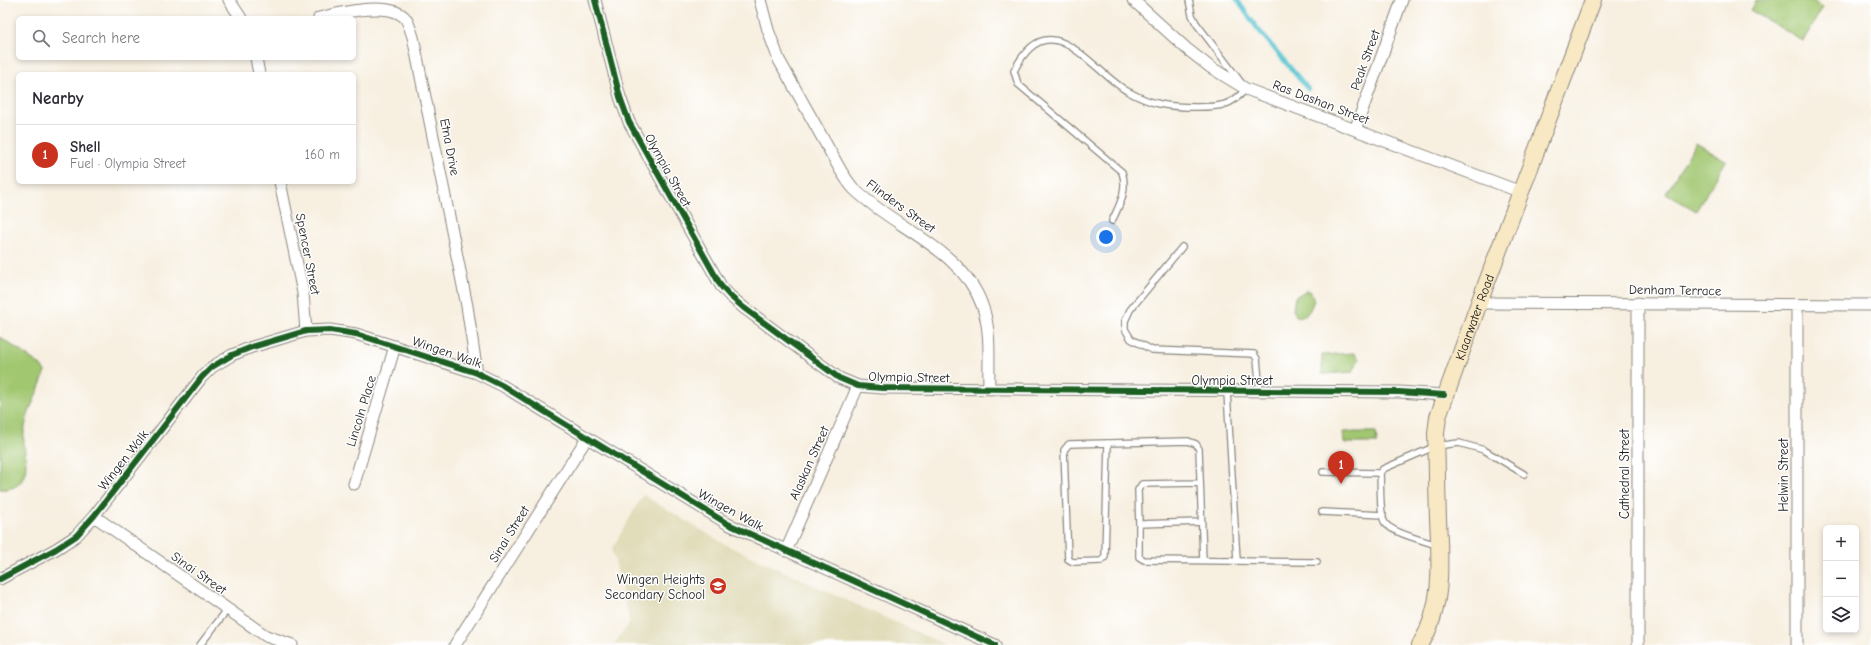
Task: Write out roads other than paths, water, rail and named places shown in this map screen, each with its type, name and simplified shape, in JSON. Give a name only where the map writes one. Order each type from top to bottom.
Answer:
[{"type":"street","points":[[229,0],[240,16]]},
{"type":"street","name":"Olympia Street","points":[[595,0],[620,97],[629,122],[721,286],[744,308],[839,378],[858,386],[1228,392],[1399,392],[1444,395]]},
{"type":"street","name":"Flinders Street","points":[[760,0],[768,30],[779,60],[841,171],[853,188],[955,263],[973,284],[983,306],[988,330],[989,389]]},
{"type":"street","name":"Ras Dashan Street","points":[[1133,0],[1186,49],[1210,67],[1246,89],[1521,192]]},
{"type":"street","name":"Peak Street","points":[[1355,130],[1402,0]]},
{"type":"street","name":"Klaarwater Road","points":[[1420,645],[1427,634],[1433,617],[1440,578],[1436,446],[1438,417],[1444,395],[1593,0]]},
{"type":"street","name":"Etna Drive","points":[[328,16],[369,7],[382,6],[394,10],[406,18],[413,37],[440,168],[467,306],[477,373]]},
{"type":"street","points":[[256,60],[259,72]]},
{"type":"street","name":"Spencer Street","points":[[280,184],[303,293],[306,331]]},
{"type":"street","name":"Denham Terrace","points":[[1479,303],[1871,305]]},
{"type":"street","name":"Cathedral Street","points":[[1638,303],[1638,645]]},
{"type":"street","name":"Helwin Street","points":[[1797,305],[1797,645]]},
{"type":"street","name":"Wingen Walk","points":[[0,579],[56,549],[76,536],[94,516],[191,390],[212,367],[232,355],[252,347],[306,331],[330,330],[356,334],[477,373],[504,386],[728,524],[995,645]]},
{"type":"street","name":"Lincoln Place","points":[[354,484],[395,346]]},
{"type":"street","name":"Alaskan Street","points":[[786,551],[858,386]]},
{"type":"street","name":"Sinai Street","points":[[455,645],[587,438]]},
{"type":"street","name":"Sinai Street","points":[[94,516],[266,636],[292,645]]},
{"type":"lane","points":[[1112,221],[1125,192],[1125,181],[1122,172],[1018,84],[1014,71],[1019,60],[1037,41],[1048,38],[1072,44],[1126,90],[1159,105],[1214,107],[1234,101],[1246,89],[1196,22],[1190,10],[1189,0]]},
{"type":"lane","points":[[1182,248],[1130,310],[1125,321],[1126,329],[1131,339],[1152,350],[1254,354],[1257,359],[1260,391]]},
{"type":"lane","points":[[1228,392],[1237,560]]},
{"type":"lane","points":[[1108,443],[1105,557],[1101,561],[1071,562],[1067,558],[1064,450],[1069,444],[1108,443],[1191,441],[1196,444],[1199,449],[1199,483],[1203,560]]},
{"type":"lane","points":[[1322,472],[1380,473],[1388,465],[1436,446],[1459,443],[1484,450],[1524,474]]},
{"type":"lane","points":[[1380,473],[1383,515],[1386,524],[1394,530],[1439,546]]},
{"type":"lane","points":[[1199,483],[1142,484],[1138,490],[1141,559],[1318,562]]},
{"type":"lane","points":[[1322,512],[1383,515]]},
{"type":"lane","points":[[1139,524],[1201,522]]},
{"type":"lane","points":[[200,645],[227,610]]},
{"type":"waterway","points":[[1237,0],[1257,28],[1308,89]]},
{"type":"place","name":"Shell","points":[[1341,484]]},
{"type":"place","name":"Wingen Heights Secondary School","points":[[718,586]]}]
